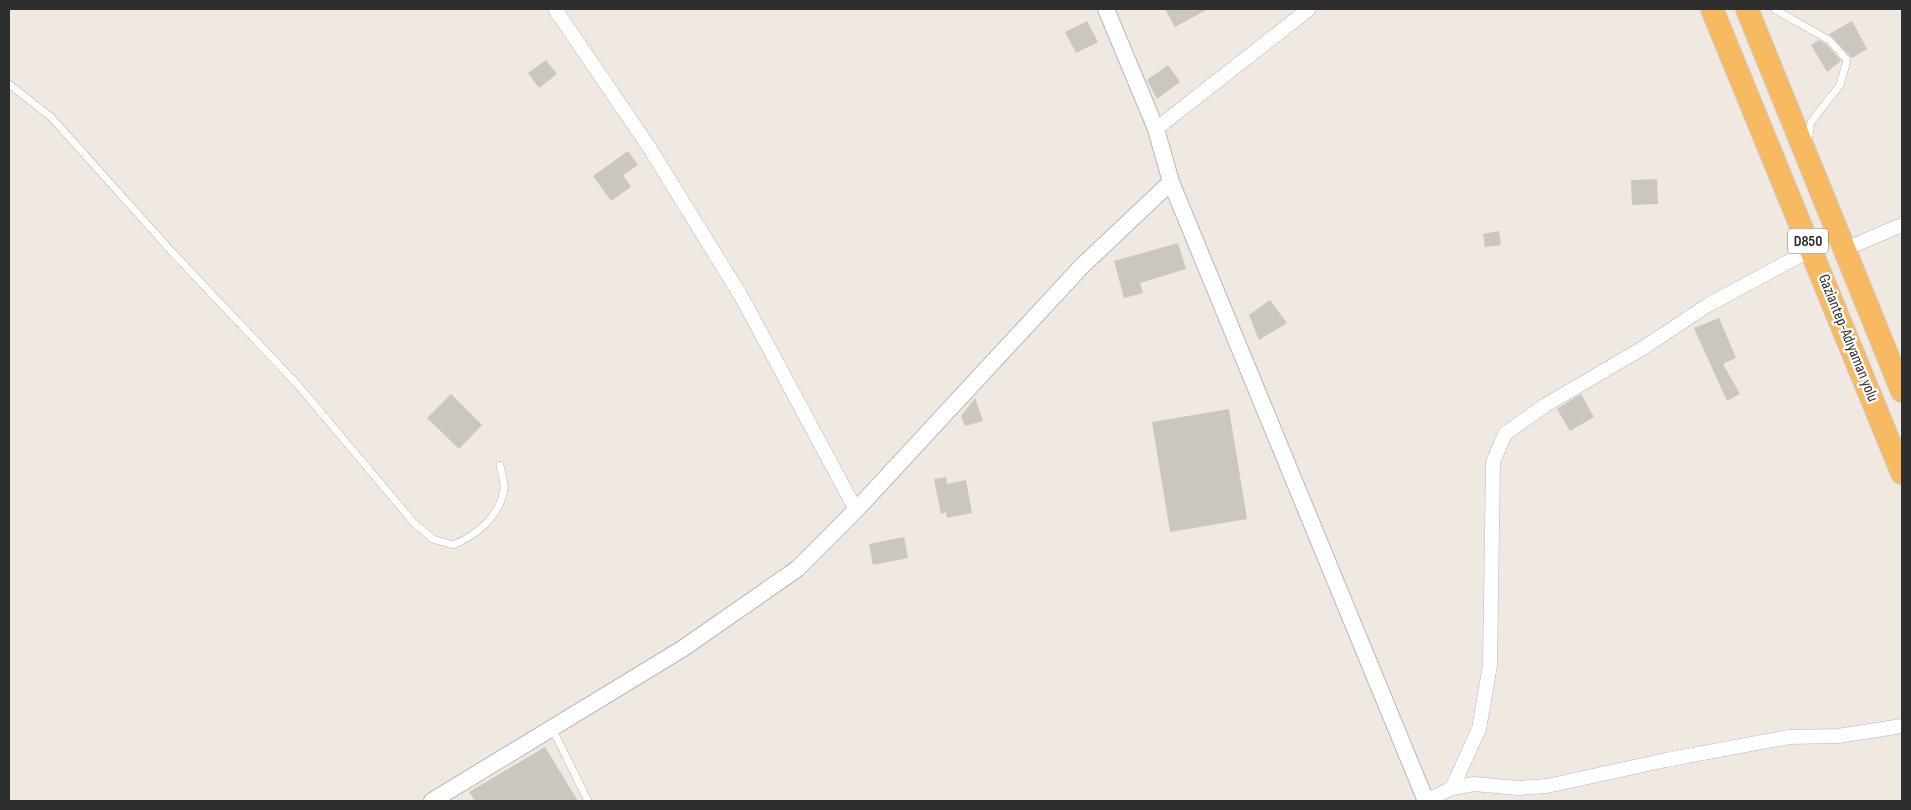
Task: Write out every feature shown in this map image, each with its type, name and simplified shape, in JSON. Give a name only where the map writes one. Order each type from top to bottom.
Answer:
[{"type":"highway","name":"Gaziantep-Adıyaman yolu","points":[[1712,9],[1812,249],[1902,473]]},
{"type":"highway","name":"Gaziantep-Adıyaman yolu","points":[[1747,9],[1902,391]]},
{"type":"street","points":[[555,9],[649,147],[741,296],[856,510]]},
{"type":"street","points":[[1106,9],[1156,129],[1172,182],[1426,801],[1452,788],[1474,784],[1518,788],[1547,786],[1666,760],[1789,737],[1838,736],[1902,726]]},
{"type":"street","points":[[1156,129],[1309,9]]},
{"type":"street","points":[[432,801],[682,649],[797,569],[856,510],[1082,266],[1172,182]]},
{"type":"street","points":[[1845,249],[1902,225]]},
{"type":"street","points":[[1452,788],[1479,729],[1490,665],[1493,462],[1505,434],[1544,406],[1643,348],[1708,305],[1812,249]]},
{"type":"lane","points":[[1774,9],[1829,40],[1847,60],[1840,85],[1811,122],[1806,155]]},
{"type":"lane","points":[[9,84],[51,117],[174,254],[297,384],[414,523],[433,539],[453,545],[484,526],[499,507],[504,487],[500,465]]},
{"type":"lane","points":[[552,728],[588,801]]},
{"type":"building","points":[[1165,9],[1208,9],[1175,27]]},
{"type":"building","points":[[1087,21],[1098,42],[1076,53],[1065,32]]},
{"type":"building","points":[[1852,21],[1867,49],[1852,58],[1829,34]]},
{"type":"building","points":[[1819,40],[1826,44],[1841,61],[1827,72],[1811,45]]},
{"type":"building","points":[[546,60],[557,74],[539,88],[528,73]]},
{"type":"building","points":[[1168,65],[1180,82],[1157,99],[1147,80]]},
{"type":"building","points":[[628,151],[638,165],[623,175],[631,187],[611,201],[593,176]]},
{"type":"building","points":[[1657,179],[1658,204],[1632,205],[1631,180]]},
{"type":"building","points":[[1499,231],[1501,245],[1485,247],[1483,234]]},
{"type":"building","points":[[1178,243],[1186,269],[1140,283],[1143,293],[1124,298],[1114,261]]},
{"type":"building","points":[[1270,300],[1287,323],[1259,340],[1249,315]]},
{"type":"building","points":[[1719,318],[1736,358],[1723,364],[1740,394],[1727,401],[1694,328]]},
{"type":"building","points":[[451,394],[482,425],[459,449],[427,418]]},
{"type":"building","points":[[1581,394],[1594,417],[1570,431],[1557,409]]},
{"type":"building","points":[[975,398],[983,421],[965,426],[961,416]]},
{"type":"building","points":[[1229,409],[1247,519],[1170,532],[1152,422]]},
{"type":"building","points":[[946,477],[947,484],[966,480],[972,513],[947,518],[946,512],[941,514],[934,479]]},
{"type":"building","points":[[904,537],[908,558],[873,565],[869,544]]},
{"type":"building","points":[[545,747],[578,801],[475,801],[469,792]]}]
